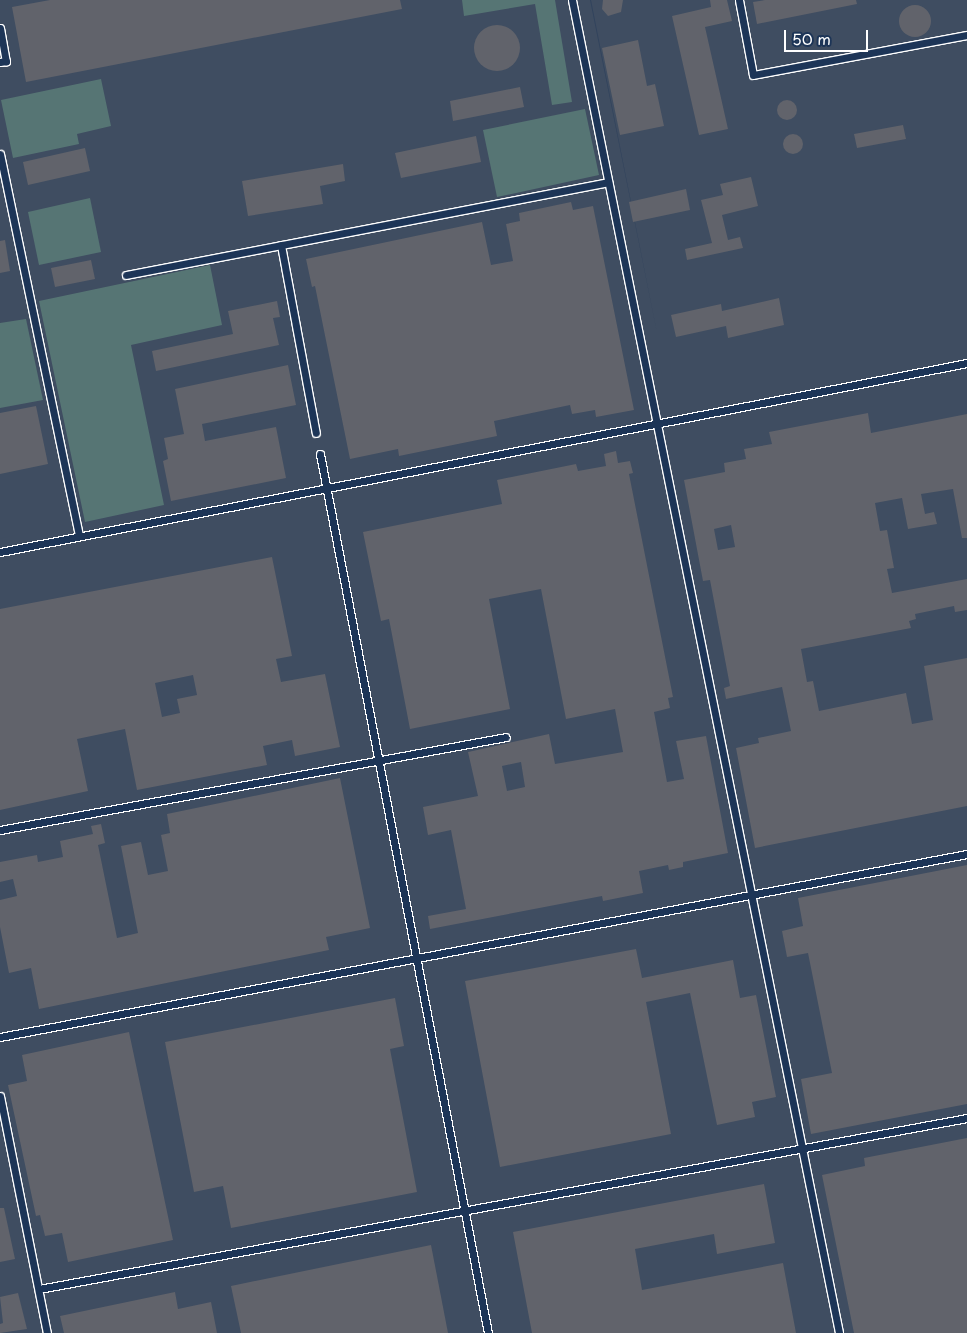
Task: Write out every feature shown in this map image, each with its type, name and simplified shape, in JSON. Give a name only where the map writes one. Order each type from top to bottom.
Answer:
[{"type":"lane","points":[[572,0],[839,1333]]},
{"type":"lane","points":[[739,0],[753,75],[967,35]]},
{"type":"lane","points":[[0,28],[6,61],[0,62]]},
{"type":"lane","points":[[0,154],[79,536]]},
{"type":"lane","points":[[126,275],[608,182]]},
{"type":"lane","points":[[281,245],[316,433]]},
{"type":"lane","points":[[0,552],[967,363]]},
{"type":"lane","points":[[320,454],[488,1333]]},
{"type":"lane","points":[[0,830],[506,737]]},
{"type":"lane","points":[[0,1037],[967,854]]},
{"type":"lane","points":[[0,1096],[47,1333]]},
{"type":"lane","points":[[38,1289],[967,1118]]},
{"type":"shaded area","points":[[0,0],[590,0],[657,333],[591,0],[967,0],[967,1333],[0,1333]]},
{"type":"green space","points":[[462,0],[555,0],[572,102],[552,105],[535,4],[464,16]]},
{"type":"green space","points":[[101,79],[111,126],[77,134],[79,144],[13,158],[1,100]]},
{"type":"green space","points":[[585,109],[599,175],[497,197],[483,130]]},
{"type":"green space","points":[[90,198],[101,252],[39,265],[28,212]]},
{"type":"green space","points":[[210,265],[222,325],[131,345],[164,505],[85,522],[39,301]]},
{"type":"green space","points":[[26,319],[43,400],[0,408],[0,323]]},
{"type":"building","points":[[50,0],[400,0],[402,9],[26,82],[12,7]]},
{"type":"building","points":[[603,0],[623,0],[621,12],[608,16],[602,9]]},
{"type":"building","points":[[710,0],[727,0],[732,21],[705,27],[728,129],[699,135],[672,16],[711,7]]},
{"type":"building","points":[[765,0],[856,0],[857,4],[757,24],[753,2]]},
{"type":"building","points":[[915,5],[921,6],[926,10],[930,15],[930,27],[926,32],[921,36],[915,37],[909,36],[904,32],[900,27],[899,21],[900,15],[904,10],[909,6]]},
{"type":"building","points":[[502,25],[506,26],[516,35],[519,39],[519,57],[510,67],[502,71],[492,71],[484,67],[475,57],[474,43],[478,35],[488,26]]},
{"type":"building","points":[[638,40],[647,86],[655,84],[664,126],[620,135],[602,48]]},
{"type":"building","points":[[520,87],[524,107],[453,121],[450,101]]},
{"type":"building","points":[[787,100],[794,103],[797,110],[794,117],[787,120],[780,117],[777,110],[780,103]]},
{"type":"building","points":[[903,125],[906,139],[857,148],[854,134]]},
{"type":"building","points":[[793,134],[800,137],[803,144],[800,151],[793,154],[786,151],[783,144],[786,137]]},
{"type":"building","points":[[476,136],[481,162],[401,178],[395,153]]},
{"type":"building","points":[[85,148],[90,171],[28,185],[23,162]]},
{"type":"building","points":[[343,164],[345,181],[320,186],[323,204],[248,216],[242,181]]},
{"type":"building","points":[[751,177],[758,206],[722,215],[728,240],[740,237],[743,248],[687,260],[685,249],[712,243],[701,200],[723,195],[720,184]]},
{"type":"building","points":[[686,189],[690,210],[633,222],[629,202]]},
{"type":"building","points":[[571,202],[573,210],[593,206],[634,410],[596,417],[595,410],[572,414],[570,405],[494,421],[497,436],[399,456],[398,449],[350,459],[315,286],[312,287],[306,259],[482,222],[491,265],[513,261],[506,224],[520,221],[519,213]]},
{"type":"building","points":[[5,240],[10,271],[0,273],[0,241]]},
{"type":"building","points":[[91,260],[95,279],[55,287],[51,268]]},
{"type":"building","points":[[779,298],[784,325],[728,338],[726,326],[676,337],[671,315],[721,304],[722,311]]},
{"type":"building","points":[[277,301],[280,317],[273,318],[279,345],[156,371],[152,351],[233,334],[228,311]]},
{"type":"building","points":[[288,365],[296,405],[202,424],[205,441],[276,427],[286,478],[171,501],[163,461],[168,459],[164,438],[184,434],[175,389]]},
{"type":"building","points":[[36,406],[48,464],[0,474],[0,413]]},
{"type":"building","points":[[868,413],[871,433],[967,414],[967,538],[962,538],[953,489],[921,494],[925,514],[934,512],[937,524],[908,529],[902,498],[875,503],[880,531],[887,530],[894,568],[887,569],[892,593],[967,579],[967,610],[955,612],[954,606],[915,614],[916,619],[909,621],[911,628],[801,649],[807,682],[813,681],[819,711],[906,693],[912,724],[933,720],[924,666],[967,658],[967,806],[755,848],[736,748],[759,743],[758,738],[791,731],[782,687],[726,699],[724,688],[730,686],[710,580],[703,581],[684,480],[725,472],[724,463],[746,459],[744,449],[772,444],[769,432]],"holes":[[[731,525],[735,547],[718,550],[714,529]]]},
{"type":"building","points":[[616,451],[618,463],[630,461],[633,473],[629,474],[673,697],[668,698],[670,708],[654,712],[667,782],[684,779],[676,741],[706,736],[728,853],[683,862],[683,867],[669,870],[668,865],[639,871],[643,893],[603,901],[602,896],[430,929],[428,916],[466,909],[451,830],[428,835],[423,807],[478,796],[468,752],[549,734],[555,764],[623,752],[615,709],[566,719],[541,589],[489,599],[510,709],[410,729],[389,619],[381,621],[363,532],[502,504],[497,480],[576,464],[578,471],[606,466],[604,454]],"holes":[[[521,762],[525,787],[507,791],[502,766]]]},
{"type":"building","points":[[272,557],[292,656],[276,659],[281,682],[325,674],[340,747],[295,756],[292,740],[263,746],[267,765],[137,790],[125,729],[77,739],[88,791],[0,810],[0,609]],"holes":[[[193,675],[197,695],[177,699],[180,713],[162,717],[155,683]]]},
{"type":"building","points":[[340,778],[370,928],[326,937],[329,950],[39,1009],[31,968],[9,973],[0,927],[0,900],[17,896],[13,879],[0,882],[0,862],[37,855],[38,862],[63,857],[60,841],[93,834],[91,826],[101,824],[105,843],[98,845],[117,938],[138,933],[121,846],[141,842],[148,875],[168,871],[161,835],[170,833],[167,814]]},
{"type":"building","points":[[967,865],[967,1104],[811,1134],[801,1079],[832,1073],[808,953],[787,957],[782,931],[803,926],[798,898]]},
{"type":"building","points":[[636,949],[642,978],[733,960],[740,998],[756,995],[776,1097],[752,1102],[755,1117],[717,1125],[690,993],[646,1002],[671,1134],[500,1167],[465,981]]},
{"type":"building","points":[[395,998],[404,1046],[390,1049],[417,1192],[231,1228],[223,1186],[194,1192],[165,1042]]},
{"type":"building","points":[[129,1032],[173,1240],[68,1262],[62,1233],[45,1236],[40,1215],[36,1216],[8,1085],[27,1081],[22,1055]]},
{"type":"building","points":[[967,1138],[967,1333],[854,1333],[822,1175],[865,1166],[864,1158]]},
{"type":"building","points":[[764,1184],[775,1243],[717,1254],[714,1234],[635,1249],[642,1290],[783,1263],[796,1333],[532,1333],[513,1232]]},
{"type":"building","points":[[0,1208],[4,1208],[15,1259],[0,1262]]},
{"type":"building","points":[[431,1245],[448,1333],[241,1333],[231,1286]]},
{"type":"building","points":[[175,1292],[178,1309],[211,1302],[217,1333],[64,1333],[60,1316]]},
{"type":"building","points":[[18,1293],[27,1329],[0,1333],[0,1324],[3,1323],[0,1297]]}]
